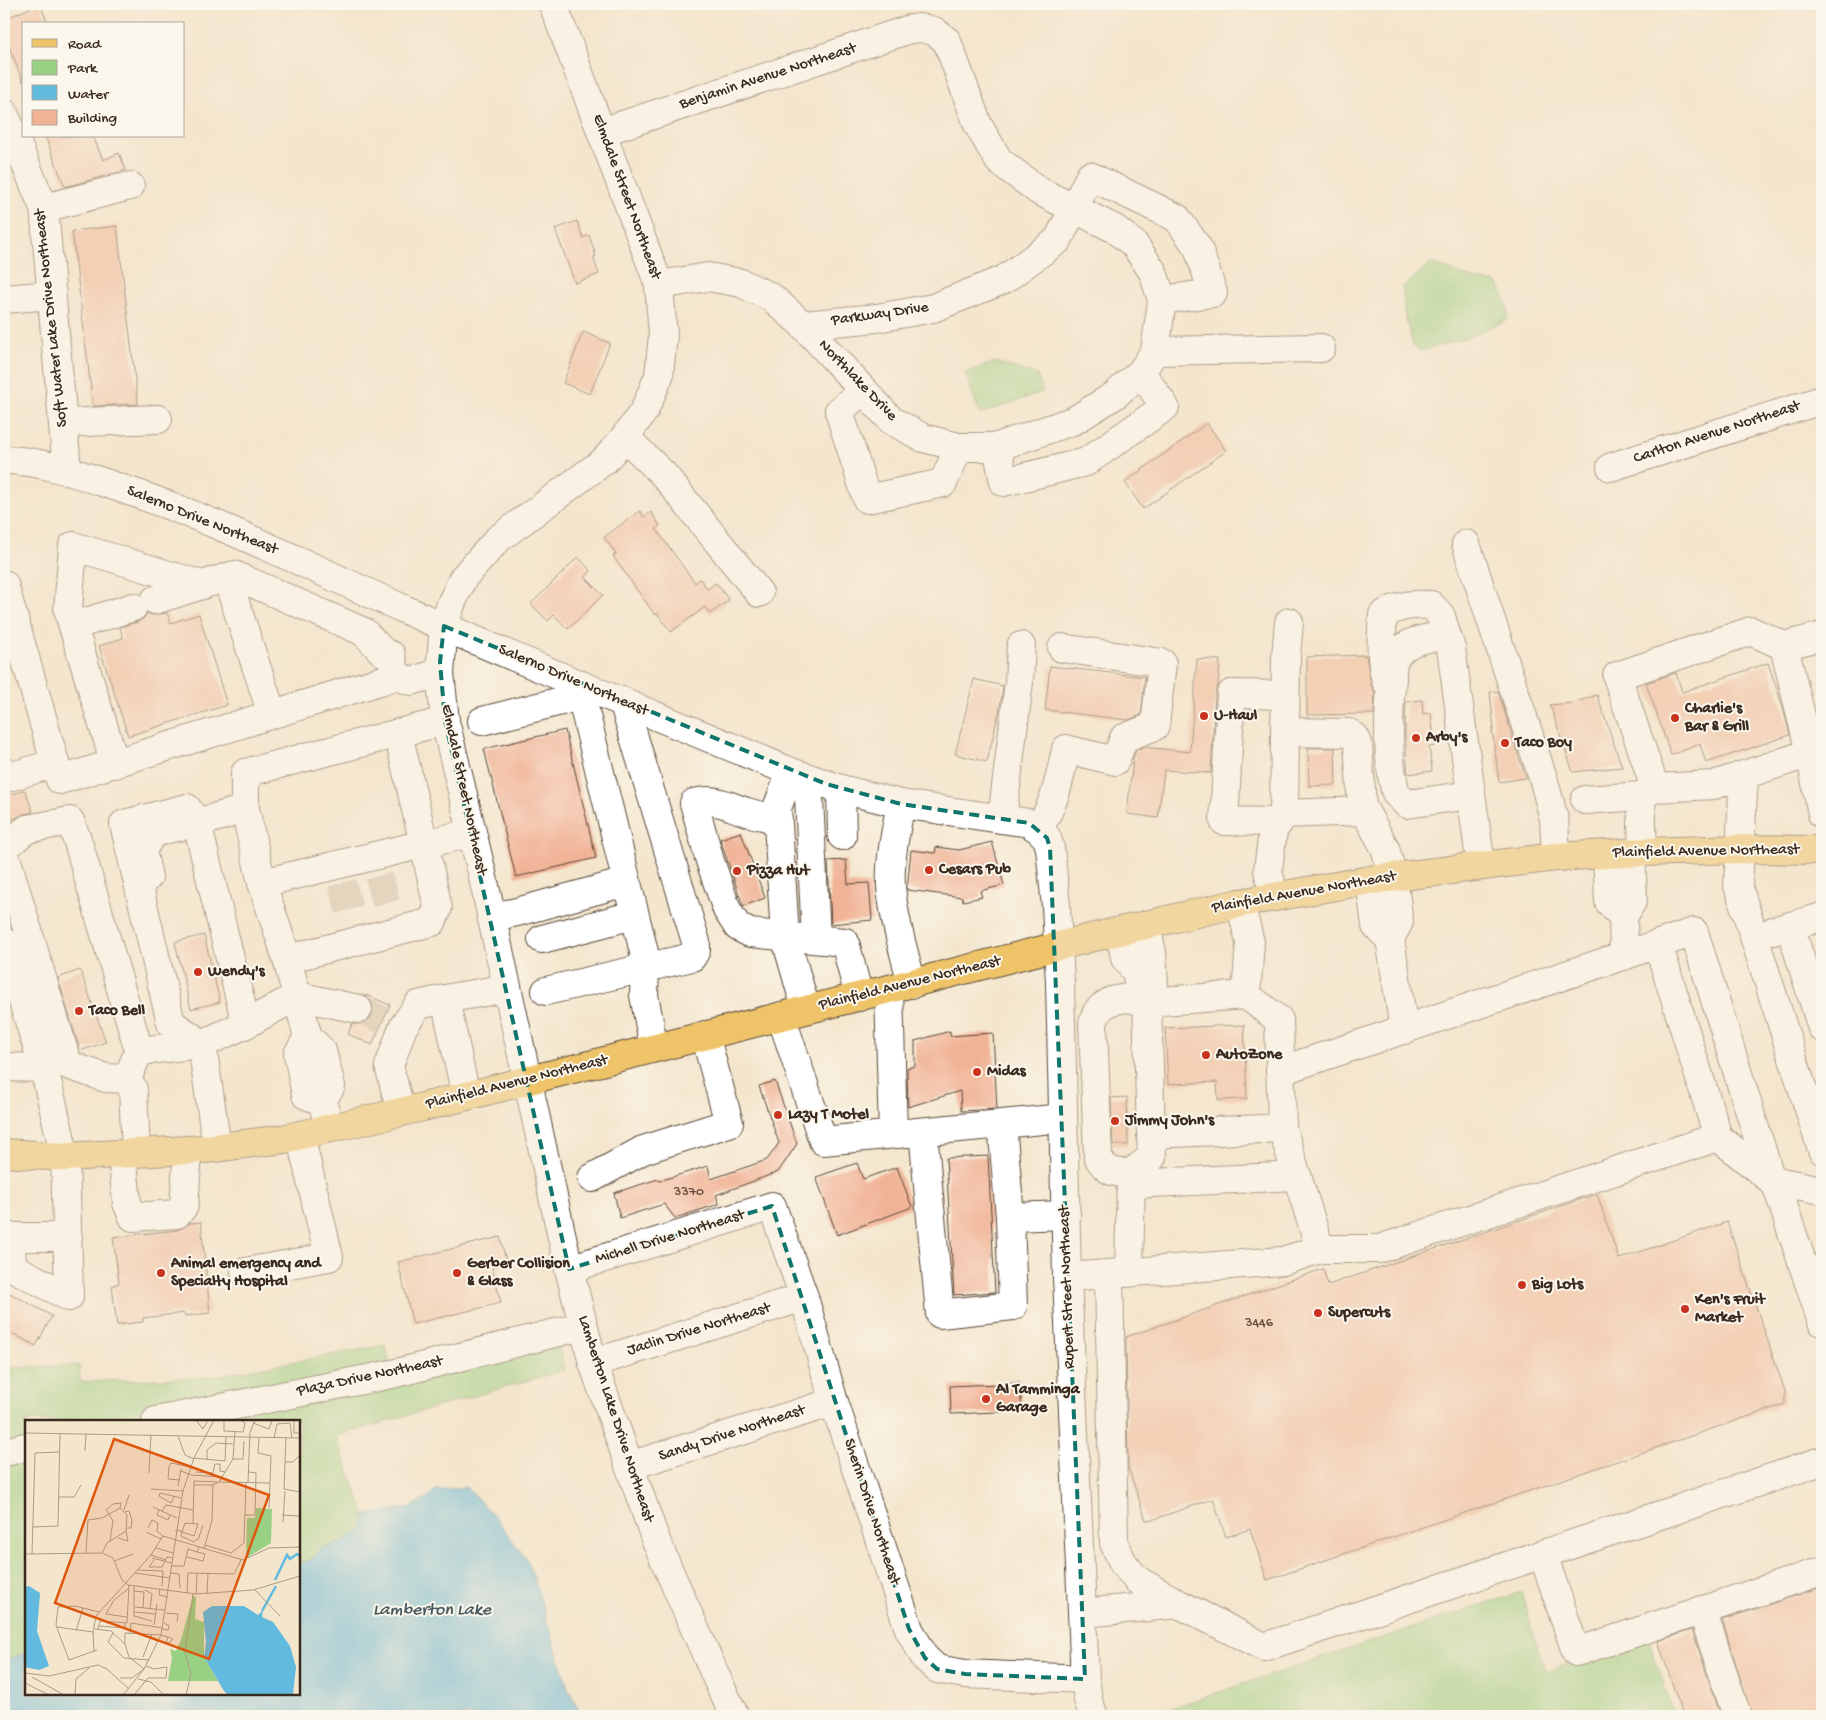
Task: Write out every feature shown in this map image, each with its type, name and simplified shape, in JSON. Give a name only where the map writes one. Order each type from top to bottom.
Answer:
[{"type":"main road","name":"Plainfield Avenue Northeast","points":[[4,1153],[65,1157],[129,1154],[218,1148],[300,1135],[466,1096],[1120,931],[1240,903],[1381,878],[1556,857],[1740,849],[1821,850]]},
{"type":"street","name":"Elmdale Street Northeast","points":[[527,1080],[472,832],[445,721],[440,673],[444,626],[451,604],[463,578],[498,539],[604,461],[625,437],[644,411],[659,376],[663,335],[658,286],[553,4]]},
{"type":"street","name":"Benjamin Avenue Northeast","points":[[602,132],[910,29],[920,28],[934,31],[947,41],[978,125],[999,161],[1039,191],[1074,209]]},
{"type":"street","name":"Soft Water Lake Drive Northeast","points":[[4,113],[44,208],[67,470]]},
{"type":"street","name":"Parkway Drive","points":[[803,325],[877,318],[933,308],[1005,279],[1058,240],[1090,176],[1177,218],[1198,248],[1213,293],[1162,300]]},
{"type":"street","points":[[44,208],[130,186]]},
{"type":"street","points":[[998,447],[1004,482],[1086,462],[1165,407],[1148,361],[1162,300],[1153,272],[1134,244],[1115,229],[1074,209]]},
{"type":"street","name":"Northlake Drive","points":[[658,286],[708,277],[741,283],[771,297],[803,325],[862,391],[891,420],[923,438],[959,447],[998,447],[1075,420],[1115,395],[1148,361]]},
{"type":"street","points":[[4,299],[52,295]]},
{"type":"street","points":[[1148,361],[1321,348]]},
{"type":"street","points":[[862,391],[839,411],[867,499],[943,482],[959,447]]},
{"type":"street","name":"Carlton Avenue Northeast","points":[[1611,467],[1822,400]]},
{"type":"street","points":[[63,424],[158,419]]},
{"type":"street","points":[[625,437],[664,475],[759,592]]},
{"type":"street","name":"Salerno Drive Northeast","points":[[4,460],[14,460],[67,470],[150,498],[264,545],[580,690],[623,701],[800,775],[841,789],[901,804],[1028,823],[1038,829]]},
{"type":"street","points":[[1466,544],[1544,781],[1554,819],[1556,857]]},
{"type":"street","points":[[73,626],[144,604],[227,582],[264,545]]},
{"type":"street","points":[[115,764],[68,610],[73,546],[227,582],[364,632],[382,652],[391,655],[396,676]]},
{"type":"street","points":[[227,582],[272,714]]},
{"type":"street","points":[[4,584],[60,780],[396,676],[411,681],[440,673]]},
{"type":"street","points":[[1390,696],[1382,667],[1381,632],[1384,615],[1395,608],[1415,604],[1431,605],[1440,616],[1451,648],[1481,866]]},
{"type":"street","points":[[1274,897],[1268,870],[1273,831],[1282,818],[1286,732],[1286,656],[1289,622]]},
{"type":"street","points":[[1624,956],[1623,917],[1633,900],[1627,853],[1648,792],[1617,676],[1751,631],[1784,646],[1822,636]]},
{"type":"street","points":[[1447,637],[1433,637],[1405,647],[1394,661],[1390,696],[1389,744],[1395,792],[1407,804],[1470,795]]},
{"type":"street","points":[[1002,819],[1018,690],[1021,646]]},
{"type":"street","points":[[1784,646],[1810,753],[1822,814],[1821,850]]},
{"type":"street","points":[[1058,947],[1052,859],[1046,838],[1038,829],[1048,815],[1060,779],[1066,749],[1115,761],[1124,738],[1155,726],[1162,662],[1062,648]]},
{"type":"street","points":[[482,721],[580,690],[644,952],[646,969],[644,995],[654,1048]]},
{"type":"street","points":[[1285,695],[1231,694],[1224,821],[1364,811]]},
{"type":"street","points":[[546,991],[692,957],[696,950],[696,942],[623,701]]},
{"type":"street","points":[[330,1128],[322,1101],[306,1096],[298,1054],[308,1037],[287,959],[262,883],[245,809],[245,773],[445,721]]},
{"type":"street","points":[[1286,732],[1349,733],[1355,737],[1358,743],[1362,806],[1385,848],[1381,878],[1398,922],[1390,939],[1404,1030]]},
{"type":"street","points":[[287,959],[355,932],[392,922],[432,922],[438,908],[398,733]]},
{"type":"street","points":[[1585,800],[1714,785],[1810,753]]},
{"type":"street","points":[[4,771],[6,778],[55,763]]},
{"type":"street","points":[[800,775],[777,808],[784,936],[794,1013],[823,1141],[1063,1118]]},
{"type":"street","points":[[800,775],[816,939]]},
{"type":"street","points":[[1744,775],[1738,886],[1754,937],[1814,1093],[1822,1150]]},
{"type":"street","points":[[841,789],[842,836]]},
{"type":"street","points":[[778,820],[747,812],[717,800],[702,800],[694,803],[710,861],[727,910],[738,927],[750,933],[846,942],[859,997]]},
{"type":"street","points":[[893,1134],[900,987],[899,933],[891,886],[894,837],[901,804]]},
{"type":"street","points":[[218,1148],[202,1044],[171,1023],[124,824],[187,808],[197,823],[246,1024]]},
{"type":"street","points":[[197,823],[245,809]]},
{"type":"street","points":[[4,848],[27,829],[70,821],[78,842],[139,1052],[126,1079]]},
{"type":"street","points":[[262,883],[339,874],[376,866],[424,844],[472,832]]},
{"type":"street","points":[[4,854],[68,1065],[106,1078],[126,1079]]},
{"type":"street","points":[[491,917],[518,912],[626,882]]},
{"type":"street","points":[[1240,903],[1250,942],[1246,994]]},
{"type":"street","points":[[542,939],[634,915]]},
{"type":"street","points":[[1754,937],[1822,917]]},
{"type":"street","points":[[1146,925],[1152,953],[1154,985],[1147,1002],[1152,1157],[1131,1178],[1119,1273],[1114,1543],[1122,1563],[1137,1580],[1179,1604],[1264,1647],[1822,1461]]},
{"type":"street","points":[[1790,926],[1822,1028]]},
{"type":"street","points":[[1120,931],[1125,958],[1136,972],[1139,986],[1147,1002]]},
{"type":"street","points":[[1280,1071],[1694,932],[1773,1180],[1822,1322]]},
{"type":"street","points":[[4,942],[44,1068],[65,1157],[68,1237]]},
{"type":"street","points":[[1658,944],[1718,1137],[1773,1180],[1822,1190]]},
{"type":"street","name":"Rupert Street Northeast","points":[[1058,947],[1067,1277],[1085,1679],[1088,1700],[1094,1716]]},
{"type":"street","points":[[401,1112],[389,1066],[393,1024],[418,1005],[445,998],[507,988]]},
{"type":"street","points":[[1297,1176],[1131,1178],[1109,1171],[1102,1165],[1098,1157],[1093,1022],[1097,1012],[1111,1001],[1126,998],[1147,1002],[1246,994],[1278,1020],[1282,1128],[1320,1249]]},
{"type":"street","points":[[139,1052],[202,1044],[246,1024],[298,996],[358,1009]]},
{"type":"street","points":[[445,998],[466,1096]]},
{"type":"street","points":[[592,1178],[643,1150],[729,1123],[705,1035]]},
{"type":"street","points":[[5,1064],[44,1068]]},
{"type":"street","points":[[126,1079],[133,1089],[127,1203],[133,1216],[177,1214],[184,1206],[188,1150]]},
{"type":"street","name":"Lamberton Lake Drive Northeast","points":[[527,1080],[569,1269],[593,1363],[656,1541],[720,1688],[735,1716]]},
{"type":"street","points":[[923,1132],[940,1314],[1013,1306],[1010,1217],[1002,1124]]},
{"type":"street","points":[[1151,1134],[1282,1128]]},
{"type":"street","points":[[245,1272],[329,1257],[300,1135]]},
{"type":"street","points":[[1067,1277],[1283,1261],[1320,1249],[1379,1249],[1718,1137]]},
{"type":"street","name":"Michell Drive Northeast","points":[[569,1269],[772,1206]]},
{"type":"street","name":"Sherin Drive Northeast","points":[[772,1206],[804,1297],[834,1402],[909,1629],[925,1658],[937,1669],[965,1674],[1085,1679]]},
{"type":"street","points":[[1010,1217],[1066,1215]]},
{"type":"street","name":"Jaclin Drive Northeast","points":[[593,1363],[804,1297]]},
{"type":"street","name":"Plaza Drive Northeast","points":[[161,1420],[392,1374],[583,1326]]},
{"type":"street","name":"Sandy Drive Northeast","points":[[629,1466],[834,1402]]},
{"type":"street","points":[[4,1452],[25,1447]]},
{"type":"street","points":[[1542,1554],[1576,1652],[1822,1571]]},
{"type":"street","points":[[1083,1613],[1179,1604]]},
{"type":"street","points":[[1702,1610],[1737,1716]]},
{"type":"highlighted area","points":[[444,626],[826,784],[901,804],[1029,823],[1047,838],[1050,848],[1085,1679],[965,1674],[937,1669],[925,1658],[909,1629],[772,1206],[569,1269],[445,721],[440,662]]},
{"type":"green space","points":[[1431,263],[1473,279],[1497,283],[1507,305],[1507,320],[1465,338],[1421,351],[1413,346],[1404,312],[1403,287]]},
{"type":"green space","points":[[995,362],[1037,375],[1043,392],[980,414],[965,373]]},
{"type":"green space","points":[[556,1333],[564,1370],[336,1436],[365,1515],[362,1529],[343,1542],[322,1548],[312,1559],[300,1564],[300,1420],[25,1420],[25,1653],[4,1661],[4,1368],[79,1365],[80,1382],[210,1377],[385,1345],[392,1373]]},
{"type":"green space","points":[[1521,1592],[1545,1671],[1648,1637],[1674,1716],[1147,1716]]},
{"type":"water","name":"Lamberton Lake","points":[[466,1487],[496,1518],[529,1563],[568,1688],[582,1716],[4,1716],[4,1661],[25,1653],[25,1695],[300,1695],[300,1564],[312,1559],[322,1548],[343,1542],[362,1529],[365,1515],[411,1507],[436,1490]]},
{"type":"building","points":[[40,4],[47,22],[22,22],[22,79],[4,34],[4,19]]},
{"type":"building","points":[[46,138],[94,138],[103,160],[119,153],[126,170],[65,187]]},
{"type":"building","points":[[577,221],[583,238],[589,235],[596,256],[593,257],[599,274],[575,283],[555,229]]},
{"type":"building","points":[[117,226],[138,404],[93,406],[72,231]]},
{"type":"building","points":[[583,332],[610,343],[590,394],[563,383]]},
{"type":"building","points":[[1207,423],[1226,451],[1143,509],[1125,482]]},
{"type":"building","points":[[640,511],[644,517],[651,512],[660,526],[656,529],[695,583],[700,579],[707,589],[716,583],[729,600],[710,614],[705,607],[671,632],[657,613],[655,615],[613,556],[616,554],[604,537]]},
{"type":"building","points":[[578,557],[591,571],[585,577],[603,595],[568,629],[554,615],[548,621],[531,604]]},
{"type":"building","points":[[147,613],[152,615],[167,613],[171,623],[199,614],[227,705],[128,736],[99,646],[123,638],[120,627],[138,622]]},
{"type":"building","points":[[1366,655],[1371,685],[1375,692],[1374,714],[1307,715],[1307,657]]},
{"type":"building","points":[[1197,659],[1220,660],[1218,685],[1215,693],[1211,773],[1164,770],[1158,818],[1127,814],[1133,759],[1136,750],[1143,747],[1190,752]]},
{"type":"building","points":[[1768,663],[1790,735],[1706,763],[1700,744],[1671,755],[1646,683],[1676,673],[1682,692]]},
{"type":"building","points":[[1050,666],[1145,677],[1141,715],[1128,720],[1045,710]]},
{"type":"building","points":[[974,679],[1003,686],[1000,708],[987,762],[955,754]]},
{"type":"building","name":"Taco Boy","points":[[1498,691],[1526,778],[1499,782],[1492,729],[1494,729],[1490,692]]},
{"type":"building","points":[[1597,695],[1622,767],[1573,772],[1550,705],[1573,703]]},
{"type":"building","name":"Arby's","points":[[1422,700],[1423,714],[1431,713],[1435,746],[1429,747],[1432,771],[1408,774],[1405,735],[1406,702]]},
{"type":"building","points":[[565,730],[596,858],[516,877],[484,749]]},
{"type":"building","points":[[1308,748],[1335,748],[1336,785],[1309,786]]},
{"type":"building","points":[[25,790],[33,812],[7,822],[4,812],[4,797]]},
{"type":"building","name":"Pizza Hut","points":[[741,832],[765,898],[743,906],[720,839]]},
{"type":"building","points":[[992,842],[1004,885],[980,891],[982,897],[963,901],[962,897],[907,890],[911,850],[935,853],[936,847],[959,850]]},
{"type":"building","points":[[846,860],[848,884],[869,883],[872,920],[831,924],[828,861]]},
{"type":"building","name":"Wendy's","points":[[204,935],[220,1002],[191,1009],[175,942]]},
{"type":"building","name":"Taco Bell","points":[[80,970],[106,1042],[80,1051],[58,978]]},
{"type":"building","points":[[366,995],[390,1005],[372,1045],[348,1034],[352,1024],[363,1024],[370,1019],[373,1013],[373,1004]]},
{"type":"building","name":"AutoZone","points":[[1244,1025],[1247,1099],[1218,1100],[1217,1082],[1168,1084],[1165,1028]]},
{"type":"building","points":[[950,1031],[950,1036],[993,1033],[997,1109],[961,1111],[960,1091],[908,1107],[907,1068],[915,1066],[915,1041]]},
{"type":"building","points":[[775,1081],[797,1144],[778,1172],[716,1195],[719,1204],[675,1218],[664,1204],[620,1218],[614,1193],[708,1166],[711,1179],[767,1160],[779,1143],[759,1086]]},
{"type":"building","name":"Jimmy John's","points":[[1127,1097],[1128,1145],[1113,1145],[1111,1098]]},
{"type":"building","points":[[988,1156],[995,1292],[954,1295],[946,1158]]},
{"type":"building","points":[[857,1163],[863,1179],[897,1167],[912,1207],[837,1235],[816,1177]]},
{"type":"building","points":[[1597,1194],[1619,1259],[1727,1222],[1785,1391],[1785,1404],[1267,1580],[1250,1529],[1226,1537],[1213,1499],[1146,1520],[1128,1467],[1126,1337],[1323,1269],[1328,1285]]},
{"type":"building","name":"Animal emergency and Specialty Hospital","points":[[201,1222],[210,1313],[185,1316],[184,1313],[143,1318],[143,1322],[117,1325],[112,1286],[119,1283],[113,1237],[178,1230],[190,1223]]},
{"type":"building","points":[[500,1237],[507,1264],[492,1267],[501,1303],[413,1324],[398,1262]]},
{"type":"building","points":[[4,1290],[52,1316],[36,1346],[4,1329]]},
{"type":"building","name":"Al Tamminga Garage","points":[[1020,1383],[1022,1411],[951,1414],[950,1386]]},
{"type":"building","points":[[1822,1587],[1822,1716],[1752,1716],[1722,1620]]},
{"type":"building","points":[[1692,1630],[1721,1716],[1683,1716],[1658,1641]]},
{"type":"tunnel","points":[[379,876],[389,913]]},
{"type":"tunnel","points":[[342,883],[353,923]]},
{"type":"tunnel","points":[[358,1009],[383,1020]]},
{"type":"place","name":"U-Haul","points":[[1204,716]]},
{"type":"place","name":"Charlie's Bar & Grill","points":[[1675,718]]},
{"type":"place","name":"Arby's","points":[[1416,738]]},
{"type":"place","name":"Taco Boy","points":[[1505,743]]},
{"type":"place","name":"Cesars Pub","points":[[929,870]]},
{"type":"place","name":"Pizza Hut","points":[[737,871]]},
{"type":"place","name":"Wendy's","points":[[198,972]]},
{"type":"place","name":"Taco Bell","points":[[79,1011]]},
{"type":"place","name":"AutoZone","points":[[1206,1055]]},
{"type":"place","name":"Midas","points":[[977,1072]]},
{"type":"place","name":"Lazy T Motel","points":[[778,1115]]},
{"type":"place","name":"Jimmy John's","points":[[1115,1121]]},
{"type":"place","name":"Animal emergency and Specialty Hospital","points":[[161,1273]]},
{"type":"place","name":"Gerber Collision & Glass","points":[[457,1273]]},
{"type":"place","name":"Big Lots","points":[[1522,1285]]},
{"type":"place","name":"Ken's Fruit Market","points":[[1685,1309]]},
{"type":"place","name":"Supercuts","points":[[1318,1313]]},
{"type":"place","name":"Al Tamminga Garage","points":[[986,1399]]}]
